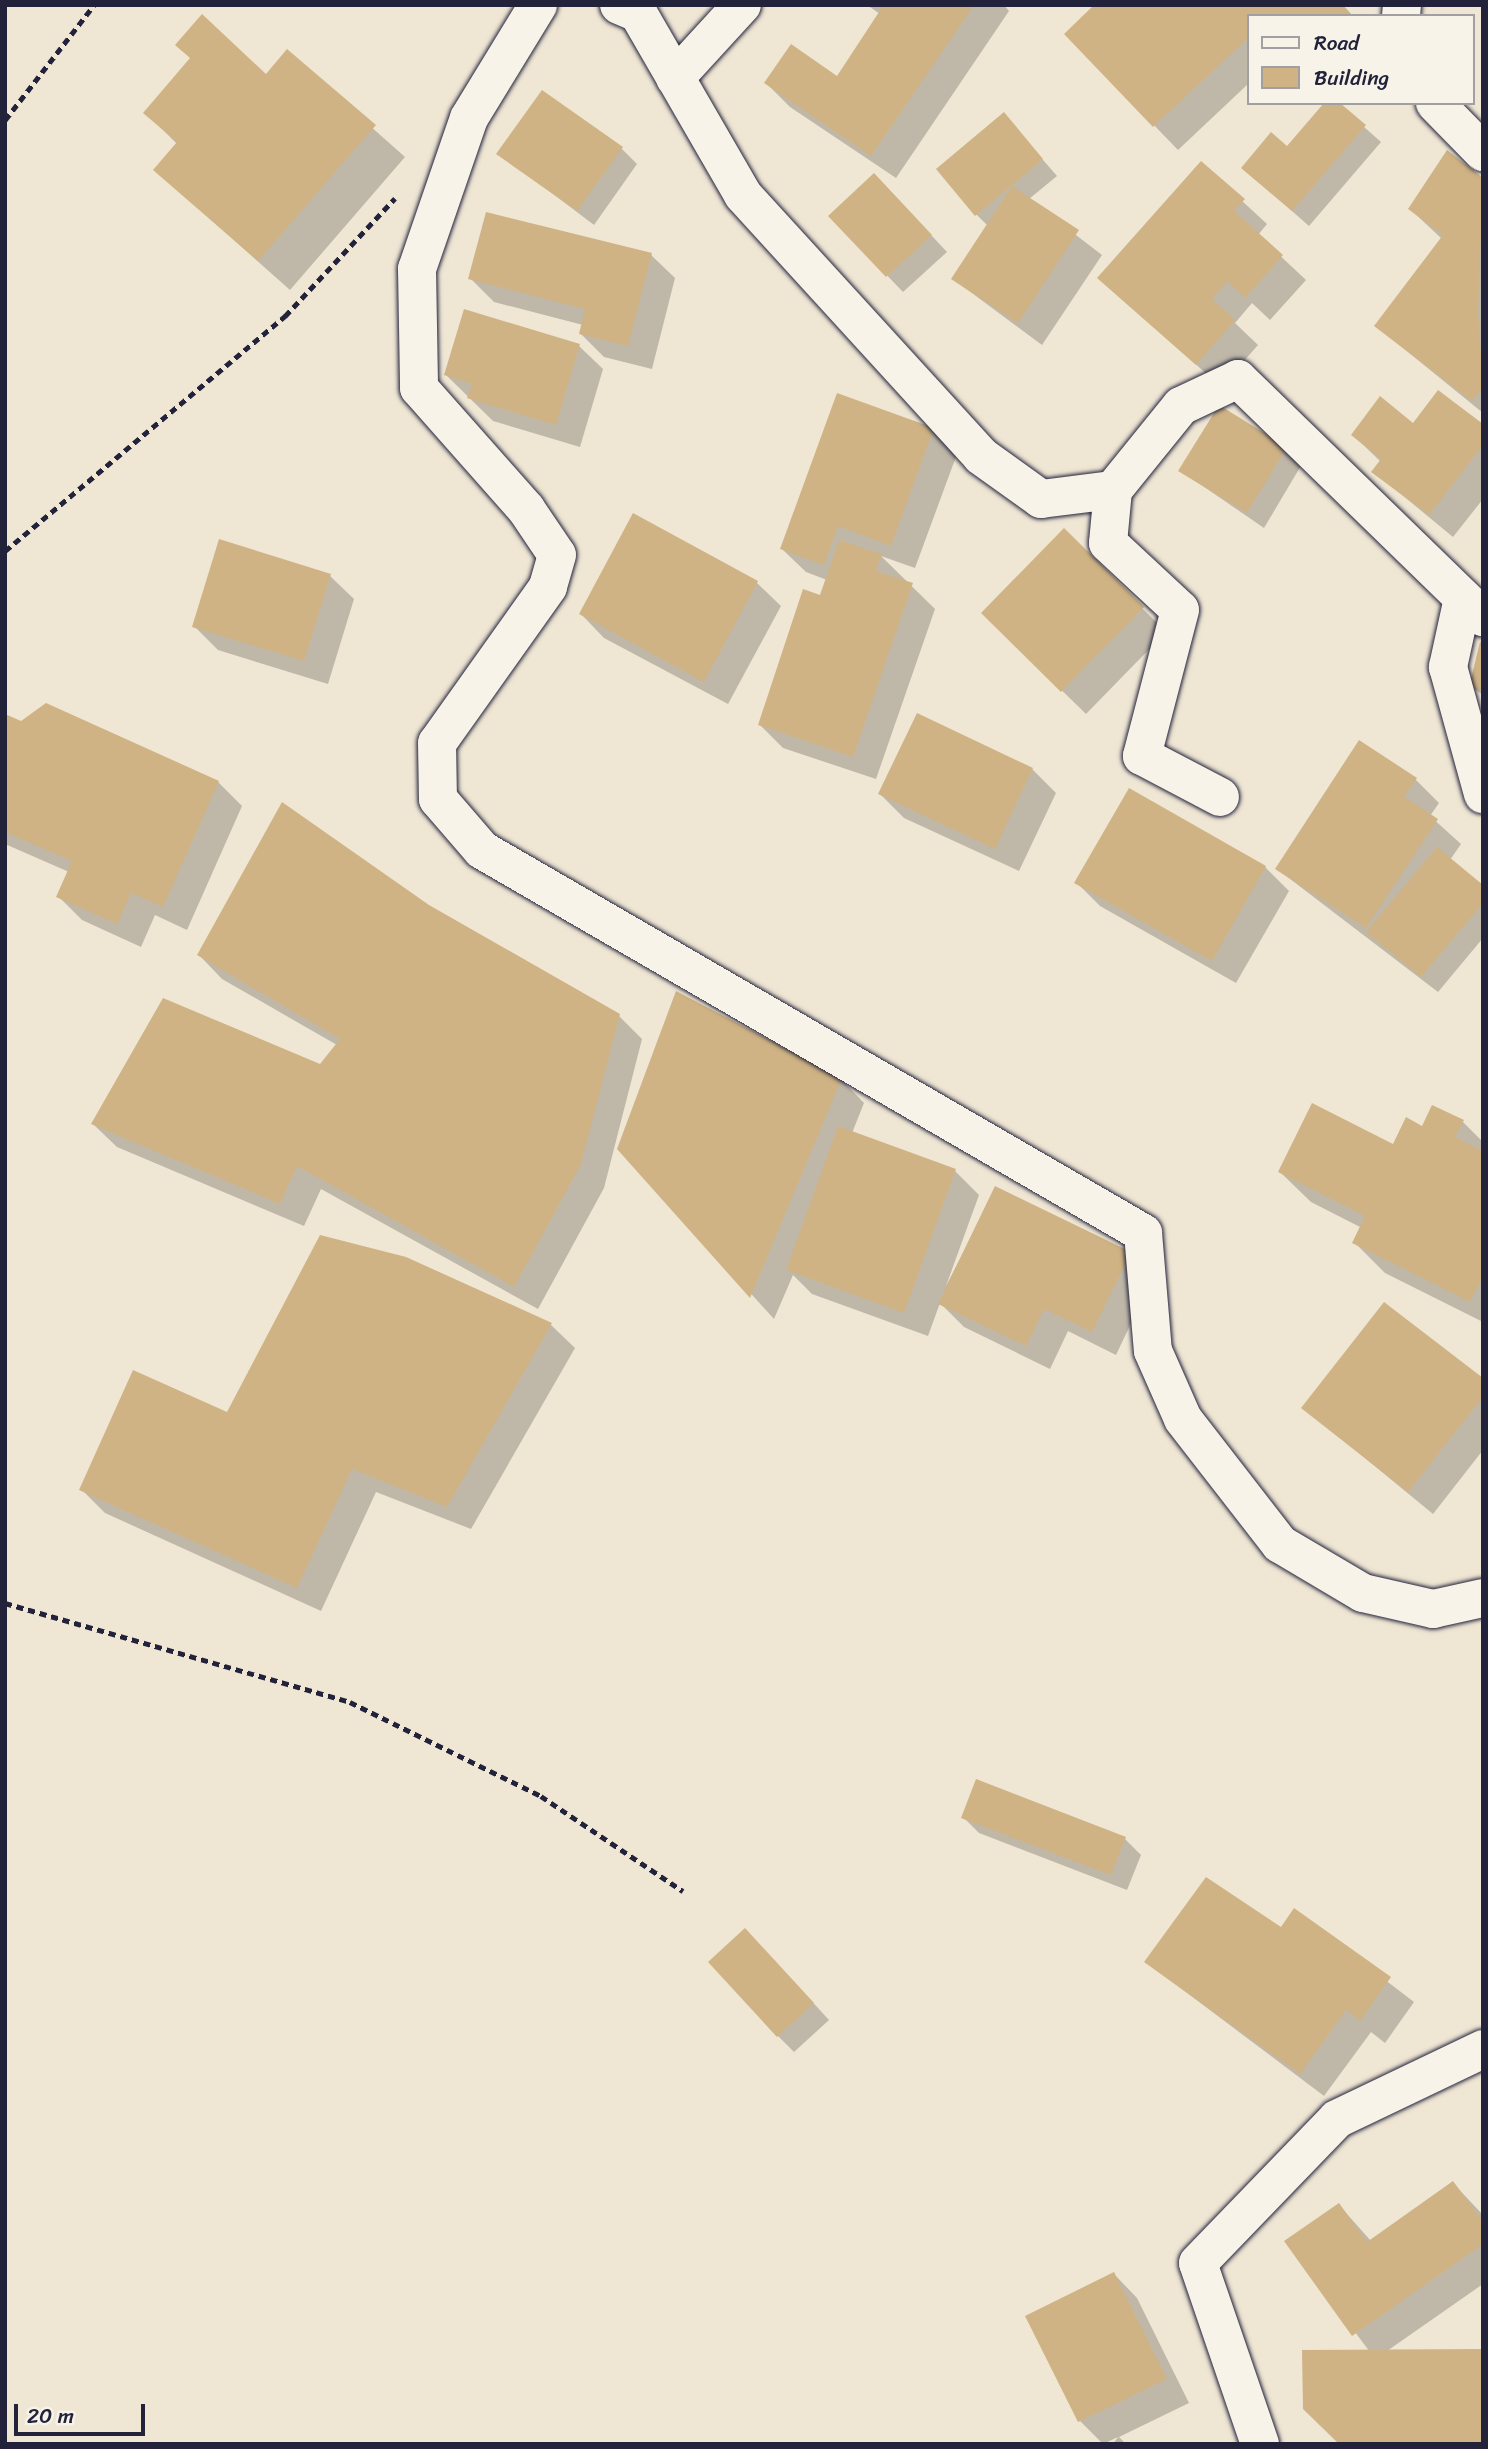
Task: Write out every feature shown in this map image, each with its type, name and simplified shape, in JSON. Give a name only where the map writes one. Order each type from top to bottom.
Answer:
[{"type":"street","points":[[538,5],[469,118],[417,269],[419,388],[526,509],[557,555],[548,587],[437,743],[438,799],[482,850],[1143,1233],[1157,1362],[1182,1419],[1280,1544],[1363,1593],[1433,1609],[1483,1598]]},
{"type":"street","points":[[619,5],[638,13],[743,195],[981,456],[1041,499],[1112,490]]},
{"type":"street","points":[[675,78],[742,5]]},
{"type":"street","points":[[1437,105],[1483,152]]},
{"type":"street","points":[[1220,797],[1142,756],[1180,610],[1108,543],[1112,490],[1181,406],[1238,379],[1473,608],[1448,667],[1483,794]]},
{"type":"street","points":[[1260,2444],[1198,2263],[1337,2119],[1483,2049]]},
{"type":"path","points":[[5,120],[94,5]]},
{"type":"path","points":[[5,551],[285,316],[405,187]]},
{"type":"path","points":[[5,1603],[349,1702],[541,1796],[682,1891]]},
{"type":"building","points":[[875,5],[974,5],[871,156],[764,83],[791,44],[837,76],[881,9]]},
{"type":"building","points":[[1094,5],[1343,5],[1351,14],[1246,14],[1246,40],[1153,127],[1064,34]]},
{"type":"building","points":[[202,14],[266,74],[287,49],[376,125],[258,261],[153,170],[177,142],[143,113],[190,58],[175,45]]},
{"type":"building","points":[[542,90],[623,147],[577,211],[496,154]]},
{"type":"building","points":[[1322,105],[1342,105],[1366,125],[1292,211],[1241,168],[1271,132],[1287,146]]},
{"type":"building","points":[[1004,112],[1043,159],[975,216],[936,169]]},
{"type":"building","points":[[1447,150],[1483,178],[1478,311],[1483,388],[1472,401],[1374,326],[1443,235],[1408,209]]},
{"type":"building","points":[[1201,161],[1245,199],[1234,211],[1283,255],[1245,298],[1227,281],[1212,299],[1235,320],[1196,365],[1097,278]]},
{"type":"building","points":[[874,173],[932,235],[886,277],[828,216]]},
{"type":"building","points":[[1012,186],[1079,230],[1018,323],[951,279]]},
{"type":"building","points":[[486,212],[652,253],[628,346],[579,334],[585,309],[468,279]]},
{"type":"building","points":[[464,309],[580,344],[556,425],[467,398],[472,384],[444,375]]},
{"type":"building","points":[[1438,390],[1483,424],[1483,445],[1429,515],[1371,472],[1381,459],[1351,435],[1380,396],[1413,423]]},
{"type":"building","points":[[837,393],[934,428],[891,546],[838,526],[824,565],[780,549]]},
{"type":"building","points":[[1219,405],[1287,447],[1247,513],[1178,471]]},
{"type":"building","points":[[633,513],[758,581],[704,682],[579,614]]},
{"type":"building","points":[[1064,528],[1144,607],[1061,692],[981,613]]},
{"type":"building","points":[[219,539],[331,574],[304,661],[192,627]]},
{"type":"building","points":[[839,540],[882,554],[876,571],[913,583],[853,757],[758,725],[803,589],[820,595]]},
{"type":"building","points":[[1480,642],[1483,643],[1483,691],[1469,687]]},
{"type":"building","points":[[46,703],[219,781],[163,907],[131,893],[117,924],[56,897],[72,861],[5,832],[5,714],[21,721]]},
{"type":"building","points":[[917,713],[1033,768],[995,849],[878,794]]},
{"type":"building","points":[[1359,740],[1417,778],[1404,797],[1438,819],[1366,928],[1275,869]]},
{"type":"building","points":[[1129,788],[1266,866],[1212,961],[1074,883]]},
{"type":"building","points":[[282,802],[429,905],[620,1014],[581,1164],[514,1287],[297,1166],[280,1204],[91,1124],[163,998],[320,1064],[340,1039],[197,955]]},
{"type":"building","points":[[1437,847],[1483,885],[1483,903],[1421,977],[1366,932]]},
{"type":"building","points":[[676,991],[842,1078],[750,1298],[617,1149]]},
{"type":"building","points":[[1312,1103],[1393,1144],[1406,1117],[1422,1126],[1432,1105],[1464,1120],[1455,1137],[1483,1151],[1483,1276],[1470,1302],[1352,1243],[1365,1216],[1278,1172]]},
{"type":"building","points":[[838,1126],[956,1169],[904,1313],[786,1270]]},
{"type":"building","points":[[995,1186],[1131,1252],[1092,1332],[1044,1309],[1026,1346],[938,1304]]},
{"type":"building","points":[[320,1235],[406,1257],[552,1323],[447,1507],[352,1469],[297,1588],[79,1490],[133,1370],[227,1412]]},
{"type":"building","points":[[1384,1302],[1483,1378],[1483,1397],[1408,1492],[1301,1408]]},
{"type":"building","points":[[976,1779],[1126,1837],[1111,1875],[961,1818]]},
{"type":"building","points":[[1206,1877],[1281,1927],[1294,1908],[1391,1977],[1360,2021],[1346,2010],[1300,2074],[1144,1962]]},
{"type":"building","points":[[745,1928],[814,2003],[777,2037],[708,1962]]},
{"type":"building","points":[[1453,2181],[1483,2222],[1483,2244],[1352,2336],[1284,2241],[1339,2203],[1367,2242]]},
{"type":"building","points":[[1114,2272],[1167,2379],[1078,2422],[1025,2316]]},
{"type":"building","points":[[1483,2349],[1483,2444],[1339,2444],[1303,2409],[1302,2350]]}]
